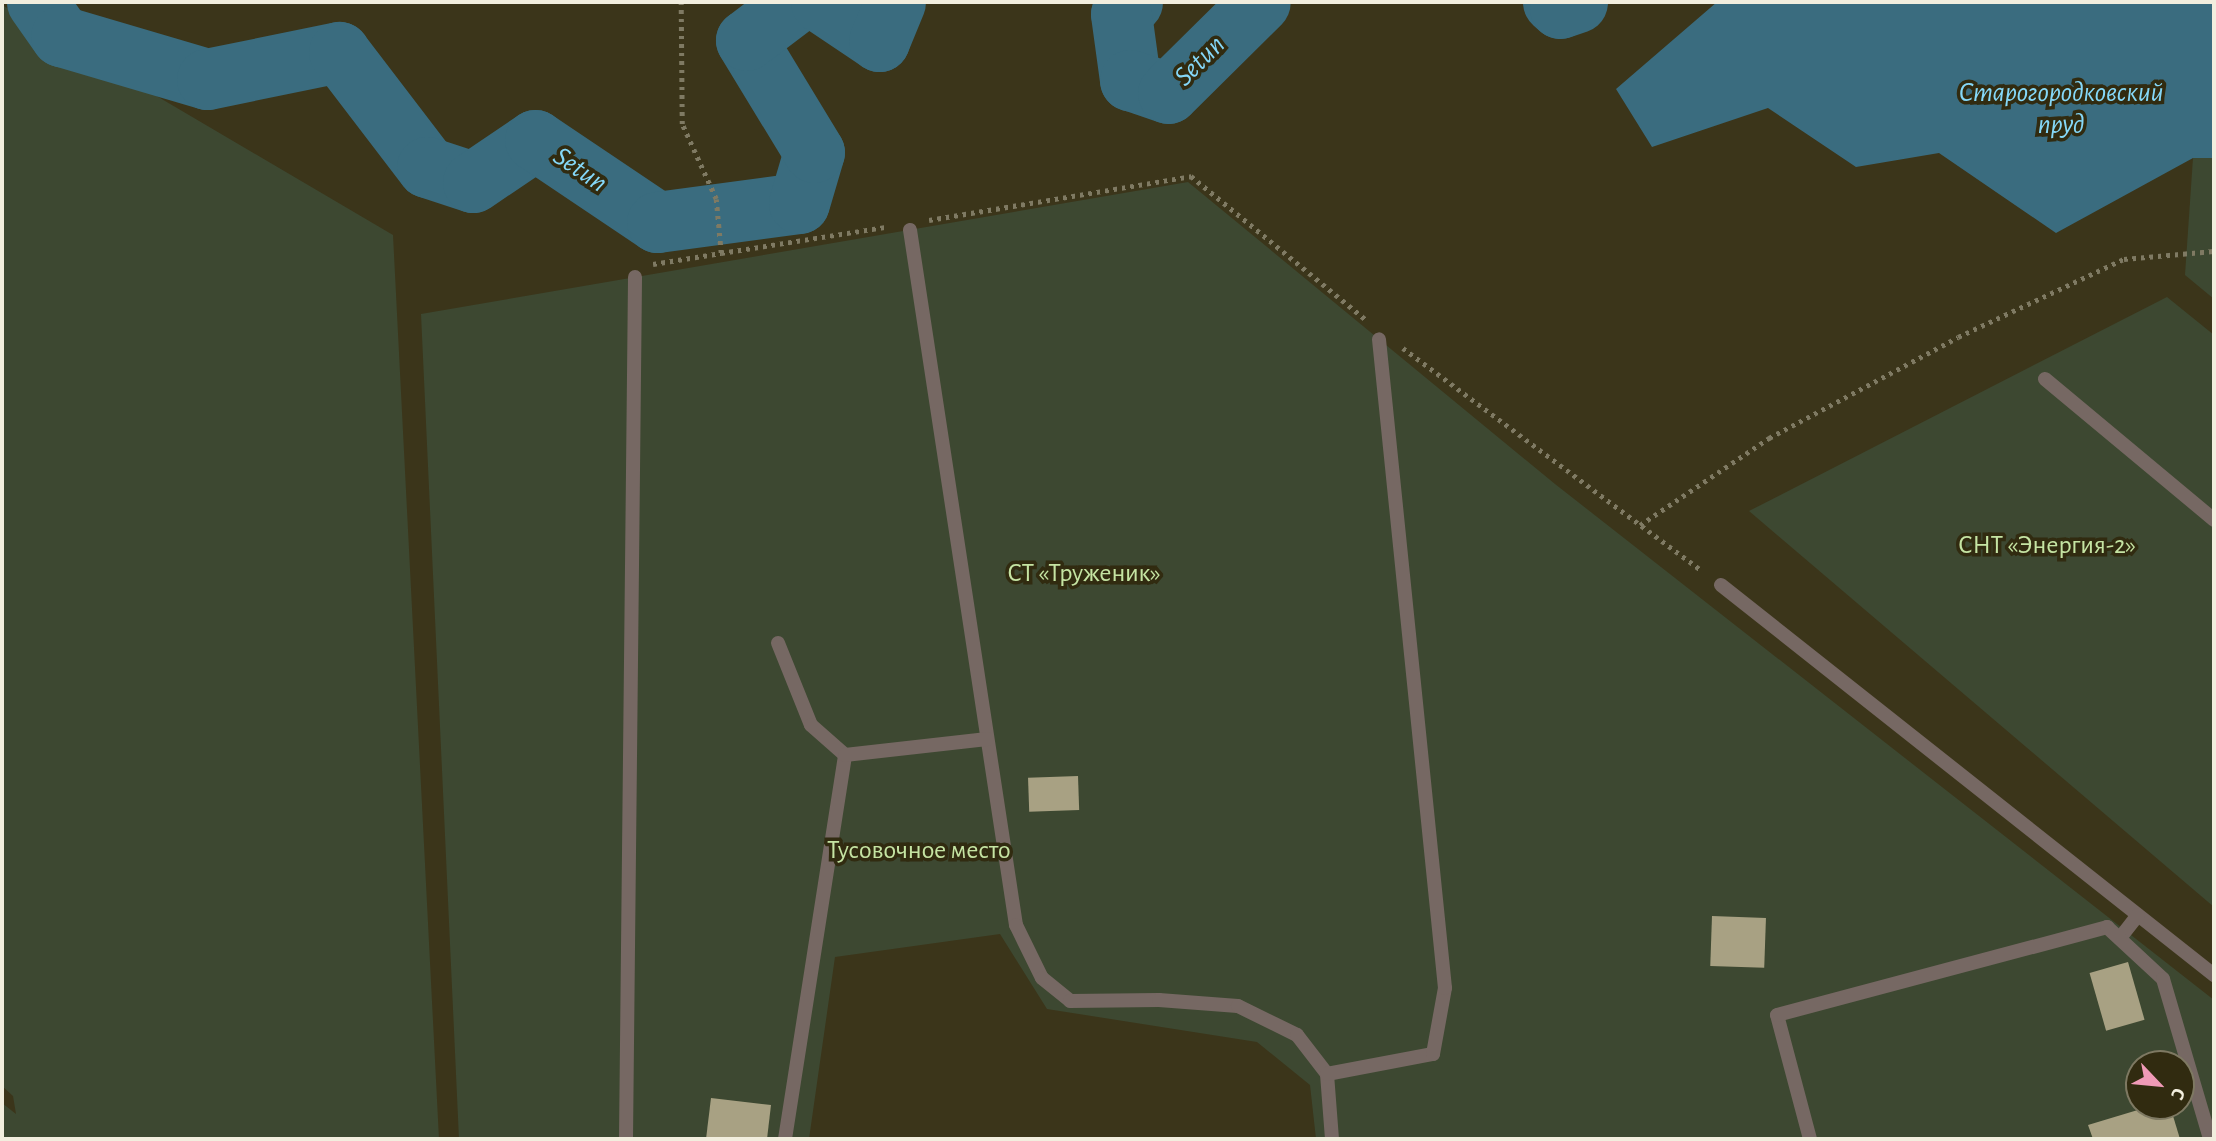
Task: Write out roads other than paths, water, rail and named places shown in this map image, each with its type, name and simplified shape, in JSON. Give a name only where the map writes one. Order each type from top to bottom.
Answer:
[{"type":"lane","points":[[915,226],[987,739],[1016,925],[1042,978],[1070,1001],[1158,1000],[1238,1006],[1297,1035],[1327,1074],[1332,1139]]},
{"type":"lane","points":[[626,1139],[635,277]]},
{"type":"lane","points":[[1327,1074],[1433,1055],[1445,988],[1379,339]]},
{"type":"lane","points":[[2045,379],[2214,520]]},
{"type":"lane","points":[[1721,585],[2214,975]]},
{"type":"lane","points":[[778,643],[811,725],[845,755],[987,739]]},
{"type":"lane","points":[[785,1139],[845,755]]},
{"type":"lane","points":[[2120,938],[2138,915]]},
{"type":"lane","points":[[1810,1139],[1777,1015],[2107,927],[2163,979],[2210,1139]]},
{"type":"water","name":"Старогородковский пруд","points":[[1717,2],[2214,2],[2214,158],[2193,158],[2056,233],[1939,153],[1856,167],[1768,108],[1652,147],[1616,89]]},
{"type":"waterway","name":"Setun","points":[[37,2],[61,36],[207,79],[339,52],[427,167],[473,182],[535,140],[657,222],[799,203],[814,152],[746,40],[796,2]]},
{"type":"waterway","name":"Setun","points":[[821,2],[879,41],[895,2]]},
{"type":"waterway","name":"Setun","points":[[1132,2],[1121,14],[1130,80],[1168,93],[1260,2]]},
{"type":"waterway","name":"Setun","points":[[1553,2],[1560,8],[1577,2]]},
{"type":"park label","name":"СНТ «Энергия-2»","points":[[2047,546]]},
{"type":"park label","name":"СТ «Труженик»","points":[[1084,574]]},
{"type":"park label","name":"Тусовочное место","points":[[919,851]]}]
